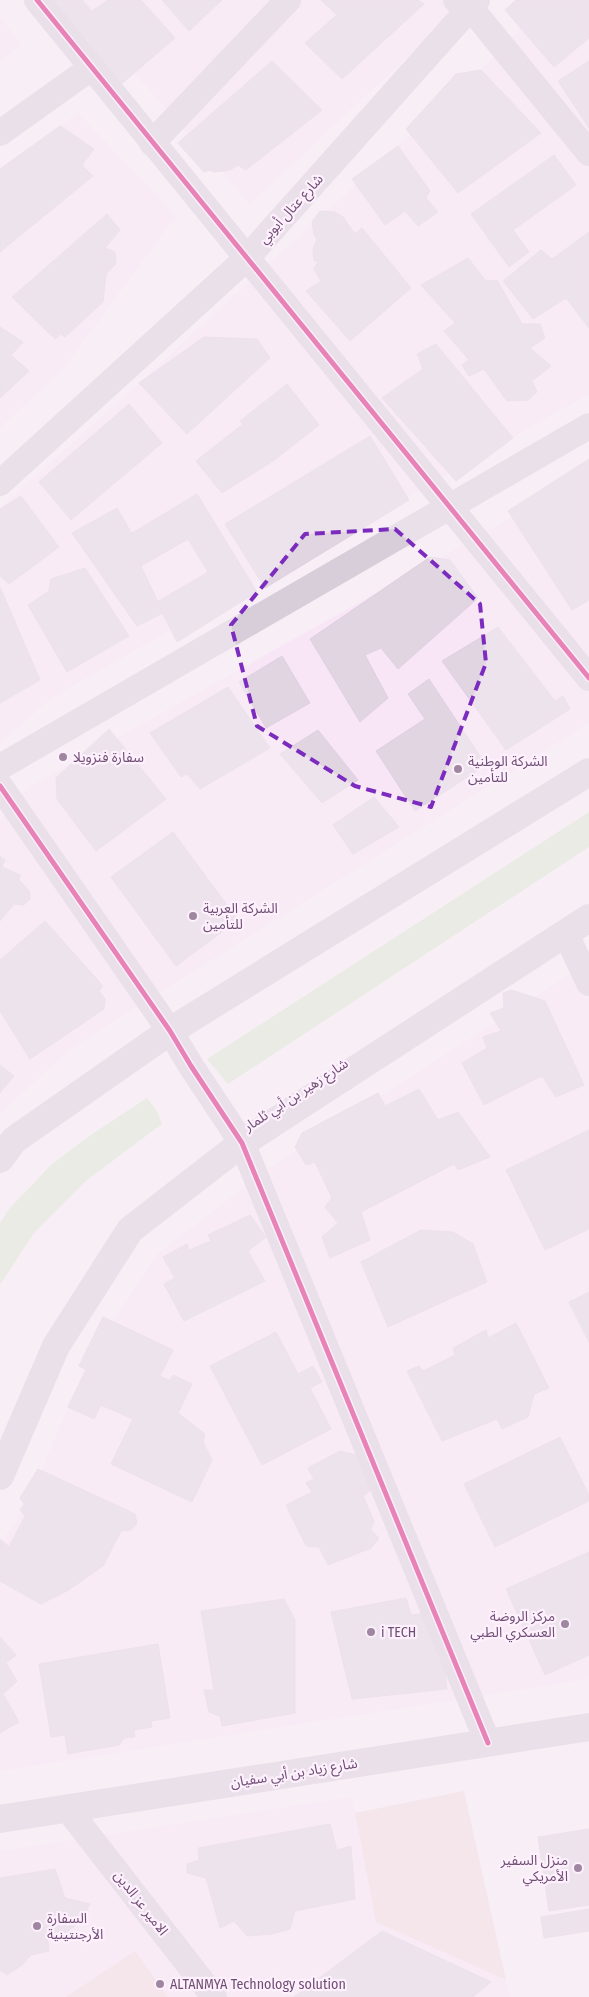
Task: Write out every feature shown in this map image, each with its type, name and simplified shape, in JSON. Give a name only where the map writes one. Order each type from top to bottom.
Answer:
[{"type":"street","points":[[37,0],[589,678]]},
{"type":"street","points":[[152,143],[288,0]]},
{"type":"street","points":[[468,2],[589,153]]},
{"type":"street","name":"شارع عتال أيوبي","points":[[0,483],[246,259],[468,2]]},
{"type":"street","points":[[0,133],[91,68]]},
{"type":"street","points":[[0,767],[589,426]]},
{"type":"street","points":[[0,1159],[14,1140],[170,1031],[589,772]]},
{"type":"street","points":[[0,786],[170,1031],[190,1066],[242,1143],[488,1743]]},
{"type":"street","name":"شارع زهير بن أبي ثلمار","points":[[0,1476],[56,1346],[130,1230],[242,1143],[589,918]]},
{"type":"street","points":[[566,934],[589,983]]},
{"type":"street","name":"شارع زياد بن أبي سفيان","points":[[0,1819],[589,1728]]},
{"type":"street","name":"الامير عز الدين","points":[[67,1808],[214,1997]]},
{"type":"highlighted area","points":[[395,529],[480,604],[486,663],[431,807],[355,786],[257,726],[231,625],[305,534]]},
{"type":"shaded area","points":[[70,0],[468,0],[250,204]]},
{"type":"shaded area","points":[[548,0],[589,0],[589,394],[53,697],[0,743],[0,508],[481,70]]},
{"type":"shaded area","points":[[0,17],[22,44],[0,61]]},
{"type":"shaded area","points":[[78,113],[176,216],[63,369],[0,428],[0,169]]},
{"type":"shaded area","points":[[589,470],[589,723],[70,1049],[0,1114],[0,820],[29,787],[514,516]]},
{"type":"shaded area","points":[[589,812],[589,847],[228,1084],[207,1059]]},
{"type":"shaded area","points":[[589,962],[589,1679],[0,1771],[0,1543],[24,1511],[87,1362],[157,1254],[275,1164]]},
{"type":"shaded area","points":[[147,1098],[157,1111],[162,1124],[87,1180],[34,1233],[0,1285],[0,1223],[8,1210],[52,1164],[95,1132]]},
{"type":"shaded area","points":[[464,1791],[506,1980],[376,1922],[355,1813]]},
{"type":"shaded area","points":[[352,1797],[376,1922],[506,1980],[511,1997],[0,1997],[0,1851]]},
{"type":"shaded area","points":[[135,1951],[168,1997],[66,1997]]},
{"type":"building","points":[[44,0],[82,0],[92,11],[108,0],[141,0],[175,38],[119,86]]},
{"type":"building","points":[[162,0],[222,0],[189,31]]},
{"type":"building","points":[[321,0],[418,0],[424,4],[342,79],[305,43],[337,15]]},
{"type":"building","points":[[516,0],[589,0],[589,38],[554,67],[505,10]]},
{"type":"building","points":[[272,61],[322,110],[246,170],[238,165],[230,170],[214,172],[209,170],[204,172],[178,143]]},
{"type":"building","points":[[589,61],[589,128],[558,81]]},
{"type":"building","points":[[481,70],[541,133],[458,193],[406,129],[456,74]]},
{"type":"building","points":[[60,126],[94,149],[82,165],[93,176],[0,252],[0,169]]},
{"type":"building","points":[[398,146],[430,191],[426,198],[438,212],[418,226],[405,211],[385,225],[352,179]]},
{"type":"building","points":[[554,155],[576,185],[513,230],[529,252],[509,267],[471,214]]},
{"type":"building","points":[[320,211],[335,212],[343,217],[355,234],[362,228],[411,288],[350,341],[306,291],[321,281],[314,269],[318,261],[314,261],[313,249],[317,239],[314,235],[312,222]]},
{"type":"building","points":[[107,214],[120,230],[105,248],[115,252],[116,264],[106,274],[103,302],[65,337],[61,334],[55,339],[12,297]]},
{"type":"building","points":[[589,232],[589,328],[566,298],[533,319],[503,281],[541,250],[552,259]]},
{"type":"building","points":[[468,258],[486,281],[497,280],[522,324],[540,324],[545,338],[530,348],[551,366],[532,381],[537,392],[528,400],[507,401],[484,369],[469,376],[462,365],[469,360],[444,331],[455,323],[421,285]]},
{"type":"building","points":[[0,327],[23,342],[11,355],[29,371],[0,398]]},
{"type":"building","points":[[204,337],[257,339],[270,358],[187,434],[139,383]]},
{"type":"building","points":[[436,344],[513,438],[456,481],[382,398],[423,369],[417,354]]},
{"type":"building","points":[[287,384],[319,425],[273,461],[240,421]]},
{"type":"building","points":[[129,404],[162,443],[71,520],[39,482]]},
{"type":"building","points":[[243,424],[273,461],[222,493],[196,461]]},
{"type":"building","points":[[370,436],[409,500],[265,588],[225,524]]},
{"type":"building","points":[[589,459],[589,600],[572,610],[508,511]]},
{"type":"building","points":[[197,494],[257,592],[177,642],[157,602],[208,572],[188,539],[141,566],[122,539]]},
{"type":"building","points":[[21,496],[59,547],[9,584],[0,576],[0,509]]},
{"type":"building","points":[[117,508],[132,534],[122,539],[141,566],[163,613],[137,626],[72,533]]},
{"type":"building","points":[[430,557],[450,560],[478,598],[398,669],[381,648],[365,655],[388,698],[360,722],[310,639]]},
{"type":"building","points":[[85,568],[129,636],[67,672],[28,605],[49,591],[51,579]]},
{"type":"building","points":[[0,587],[40,680],[0,703]]},
{"type":"building","points":[[498,627],[555,701],[563,696],[570,709],[506,750],[442,661]]},
{"type":"building","points":[[282,656],[310,703],[266,728],[239,682]]},
{"type":"building","points":[[429,679],[486,765],[415,811],[376,751],[425,719],[408,694]]},
{"type":"building","points":[[228,687],[270,748],[200,789],[187,774],[181,777],[150,733]]},
{"type":"building","points":[[109,729],[166,799],[96,851],[57,799],[56,778]]},
{"type":"building","points":[[318,730],[358,780],[322,803],[280,754]]},
{"type":"building","points":[[374,797],[399,827],[353,854],[333,825]]},
{"type":"building","points":[[173,832],[238,920],[176,966],[111,877]]},
{"type":"building","points":[[0,856],[5,860],[2,867],[20,875],[19,880],[30,892],[30,899],[24,905],[14,904],[0,921]]},
{"type":"building","points":[[45,921],[103,986],[99,991],[105,999],[104,1009],[30,1059],[0,1011],[0,960]]},
{"type":"building","points":[[511,990],[545,1001],[584,1085],[556,1097],[542,1076],[484,1105],[462,1063],[487,1048],[483,1037],[501,1031],[490,1013],[504,1008],[503,993]]},
{"type":"building","points":[[0,1065],[14,1076],[0,1093]]},
{"type":"building","points":[[419,1089],[438,1120],[458,1112],[490,1157],[458,1170],[454,1164],[361,1212],[370,1240],[330,1258],[322,1237],[338,1223],[325,1207],[332,1198],[315,1162],[306,1165],[295,1147],[302,1133],[378,1093],[385,1106]]},
{"type":"building","points":[[589,1130],[589,1229],[545,1250],[506,1170]]},
{"type":"building","points":[[250,1215],[266,1237],[248,1251],[265,1281],[184,1321],[164,1284],[175,1278],[163,1257],[187,1244],[189,1250],[211,1241],[208,1235]]},
{"type":"building","points":[[421,1230],[453,1232],[473,1244],[487,1282],[388,1327],[361,1262]]},
{"type":"building","points":[[589,1292],[589,1342],[569,1302]]},
{"type":"building","points":[[103,1317],[173,1350],[160,1376],[170,1381],[173,1375],[192,1384],[178,1413],[205,1434],[203,1442],[212,1460],[192,1502],[111,1464],[133,1419],[101,1405],[94,1419],[68,1407],[86,1370],[79,1366]]},
{"type":"building","points":[[516,1323],[549,1388],[534,1394],[528,1417],[502,1429],[497,1419],[442,1441],[407,1371],[419,1366],[423,1371],[455,1355],[453,1348],[486,1330],[488,1338]]},
{"type":"building","points":[[276,1332],[298,1374],[313,1366],[322,1382],[310,1388],[331,1429],[262,1465],[210,1366]]},
{"type":"building","points":[[560,1437],[589,1495],[589,1501],[495,1547],[464,1484]]},
{"type":"building","points":[[340,1451],[356,1455],[370,1491],[363,1496],[374,1521],[371,1530],[379,1538],[371,1548],[328,1565],[319,1547],[306,1546],[286,1505],[312,1492],[306,1483],[314,1479],[308,1468]]},
{"type":"building","points":[[38,1469],[135,1514],[137,1523],[131,1530],[121,1531],[103,1566],[67,1591],[41,1604],[0,1581],[0,1539],[9,1547],[25,1516],[20,1510],[24,1504],[20,1498]]},
{"type":"building","points":[[589,1552],[589,1655],[545,1675],[506,1589]]},
{"type":"building","points":[[406,1598],[411,1615],[435,1612],[443,1653],[447,1689],[352,1699],[331,1612]]},
{"type":"building","points":[[284,1599],[295,1620],[295,1713],[222,1726],[220,1716],[209,1712],[204,1690],[214,1690],[201,1611]]},
{"type":"building","points":[[0,1637],[16,1655],[6,1663],[17,1681],[3,1694],[19,1722],[0,1733]]},
{"type":"building","points":[[158,1644],[170,1718],[151,1721],[152,1727],[134,1730],[135,1737],[124,1738],[119,1745],[68,1754],[65,1735],[51,1737],[39,1664]]},
{"type":"building","points":[[330,1824],[337,1850],[351,1846],[355,1899],[295,1911],[290,1929],[272,1934],[247,1936],[234,1921],[220,1928],[206,1878],[187,1873],[187,1864],[199,1860],[198,1848]]},
{"type":"building","points":[[589,1829],[589,1905],[549,1911],[538,1837]]},
{"type":"building","name":"السفارة الأرجنتينية","points":[[55,1869],[65,1898],[90,1904],[81,1921],[67,1932],[47,1933],[49,1951],[31,1955],[22,1965],[7,1975],[0,1970],[0,1878]]},
{"type":"building","points":[[589,1909],[589,1931],[544,1938],[541,1917]]},
{"type":"building","points":[[382,1931],[491,1982],[473,1997],[294,1997]]},
{"type":"cycle path","points":[[37,0],[589,678]]},
{"type":"cycle path","points":[[0,786],[170,1031],[242,1143],[488,1743]]},
{"type":"place","name":"سفارة فنزويلا","points":[[63,757]]},
{"type":"place","name":"الشركة الوطنية للتأمين","points":[[458,769]]},
{"type":"place","name":"الشركة العربية للتأمين","points":[[193,916]]},
{"type":"place","name":"مركز الروضة العسكري الطبي","points":[[565,1624]]},
{"type":"place","name":"i TECH","points":[[371,1632]]},
{"type":"place","name":"منزل السفير الأمريكي","points":[[578,1868]]},
{"type":"place","name":"السفارة الأرجنتينية","points":[[37,1926]]},
{"type":"place","name":"ALTANMYA Technology solution","points":[[160,1984]]}]
